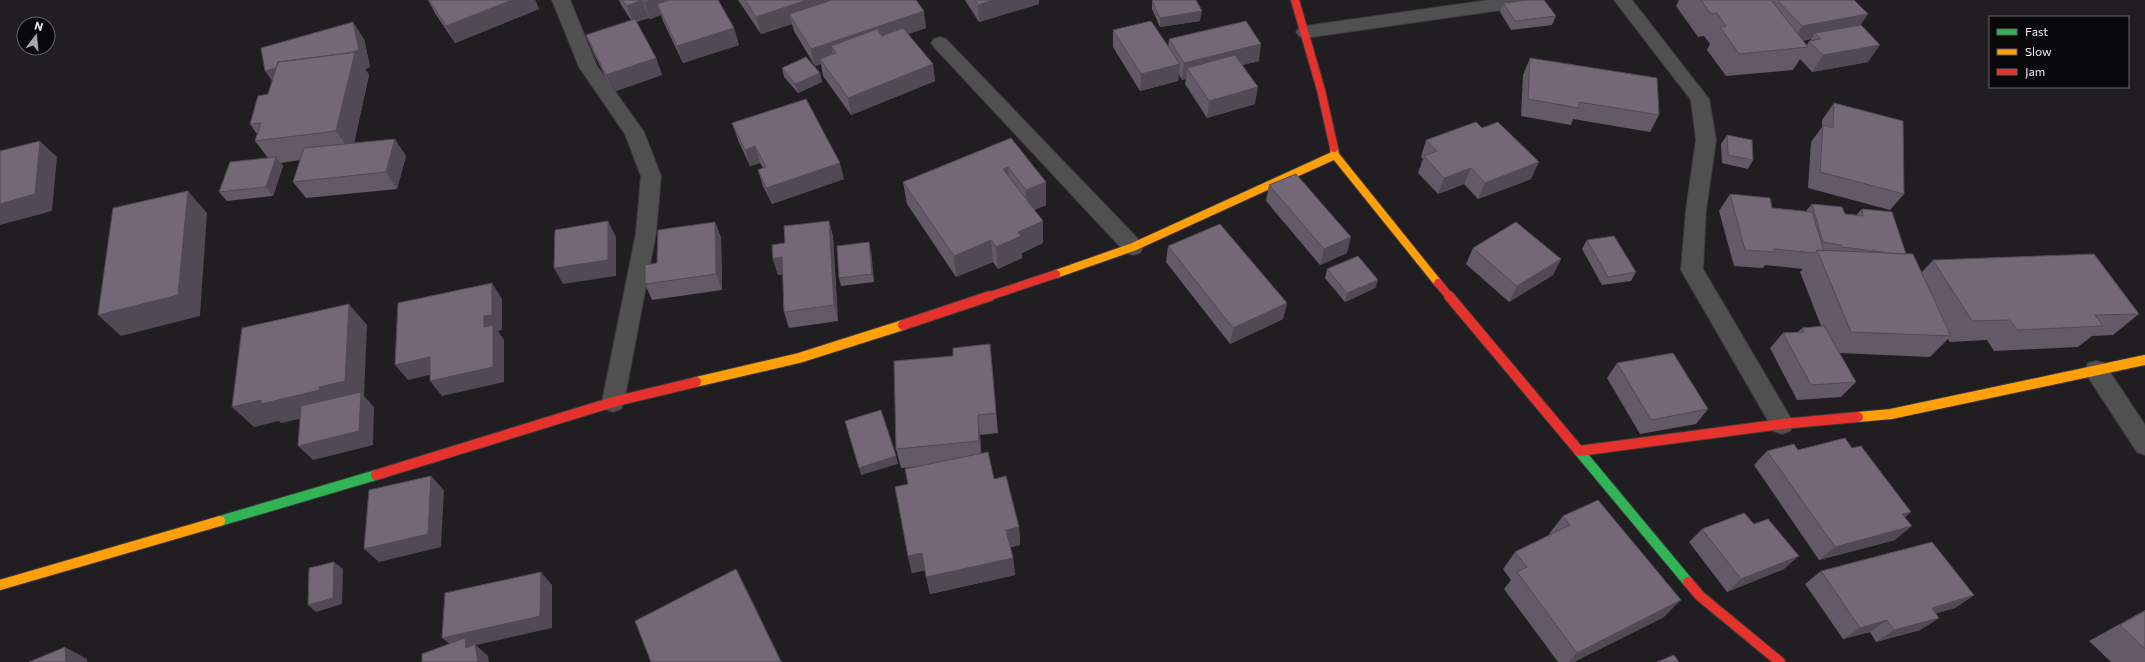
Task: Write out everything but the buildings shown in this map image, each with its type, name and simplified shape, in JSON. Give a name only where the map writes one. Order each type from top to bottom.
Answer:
[{"type":"street","points":[[561,0],[588,67],[634,132],[651,176],[646,232],[613,402]]},
{"type":"street","points":[[1295,0],[1321,90],[1335,155],[1442,288],[1700,596],[1780,662]]},
{"type":"street","points":[[1305,32],[1529,0]]},
{"type":"street","points":[[1623,0],[1700,99],[1706,140],[1696,210],[1692,270],[1782,424]]},
{"type":"street","points":[[940,43],[1133,247]]},
{"type":"street","points":[[0,585],[437,457],[613,402],[799,358],[953,309],[1133,247],[1335,155]]},
{"type":"street","points":[[1579,451],[1782,424],[1891,414],[2145,360]]},
{"type":"street","points":[[2096,370],[2145,445]]},
{"type":"traffic: fast","points":[[1579,451],[1688,582]]},
{"type":"traffic: fast","points":[[220,521],[376,475]]},
{"type":"traffic: slow","points":[[1334,148],[1335,155],[1438,283]]},
{"type":"traffic: slow","points":[[1056,274],[1133,247],[1335,155]]},
{"type":"traffic: slow","points":[[696,382],[799,358],[903,325]]},
{"type":"traffic: slow","points":[[1858,417],[1891,414],[2145,360]]},
{"type":"traffic: slow","points":[[0,585],[220,521]]},
{"type":"traffic: jam","points":[[1295,0],[1321,90],[1334,148]]},
{"type":"traffic: jam","points":[[903,325],[1056,274]]},
{"type":"traffic: jam","points":[[1438,283],[1579,451]]},
{"type":"traffic: jam","points":[[376,475],[613,402],[696,382]]},
{"type":"traffic: jam","points":[[1579,451],[1782,424],[1858,417]]},
{"type":"traffic: jam","points":[[1688,582],[1700,596],[1780,662]]}]
